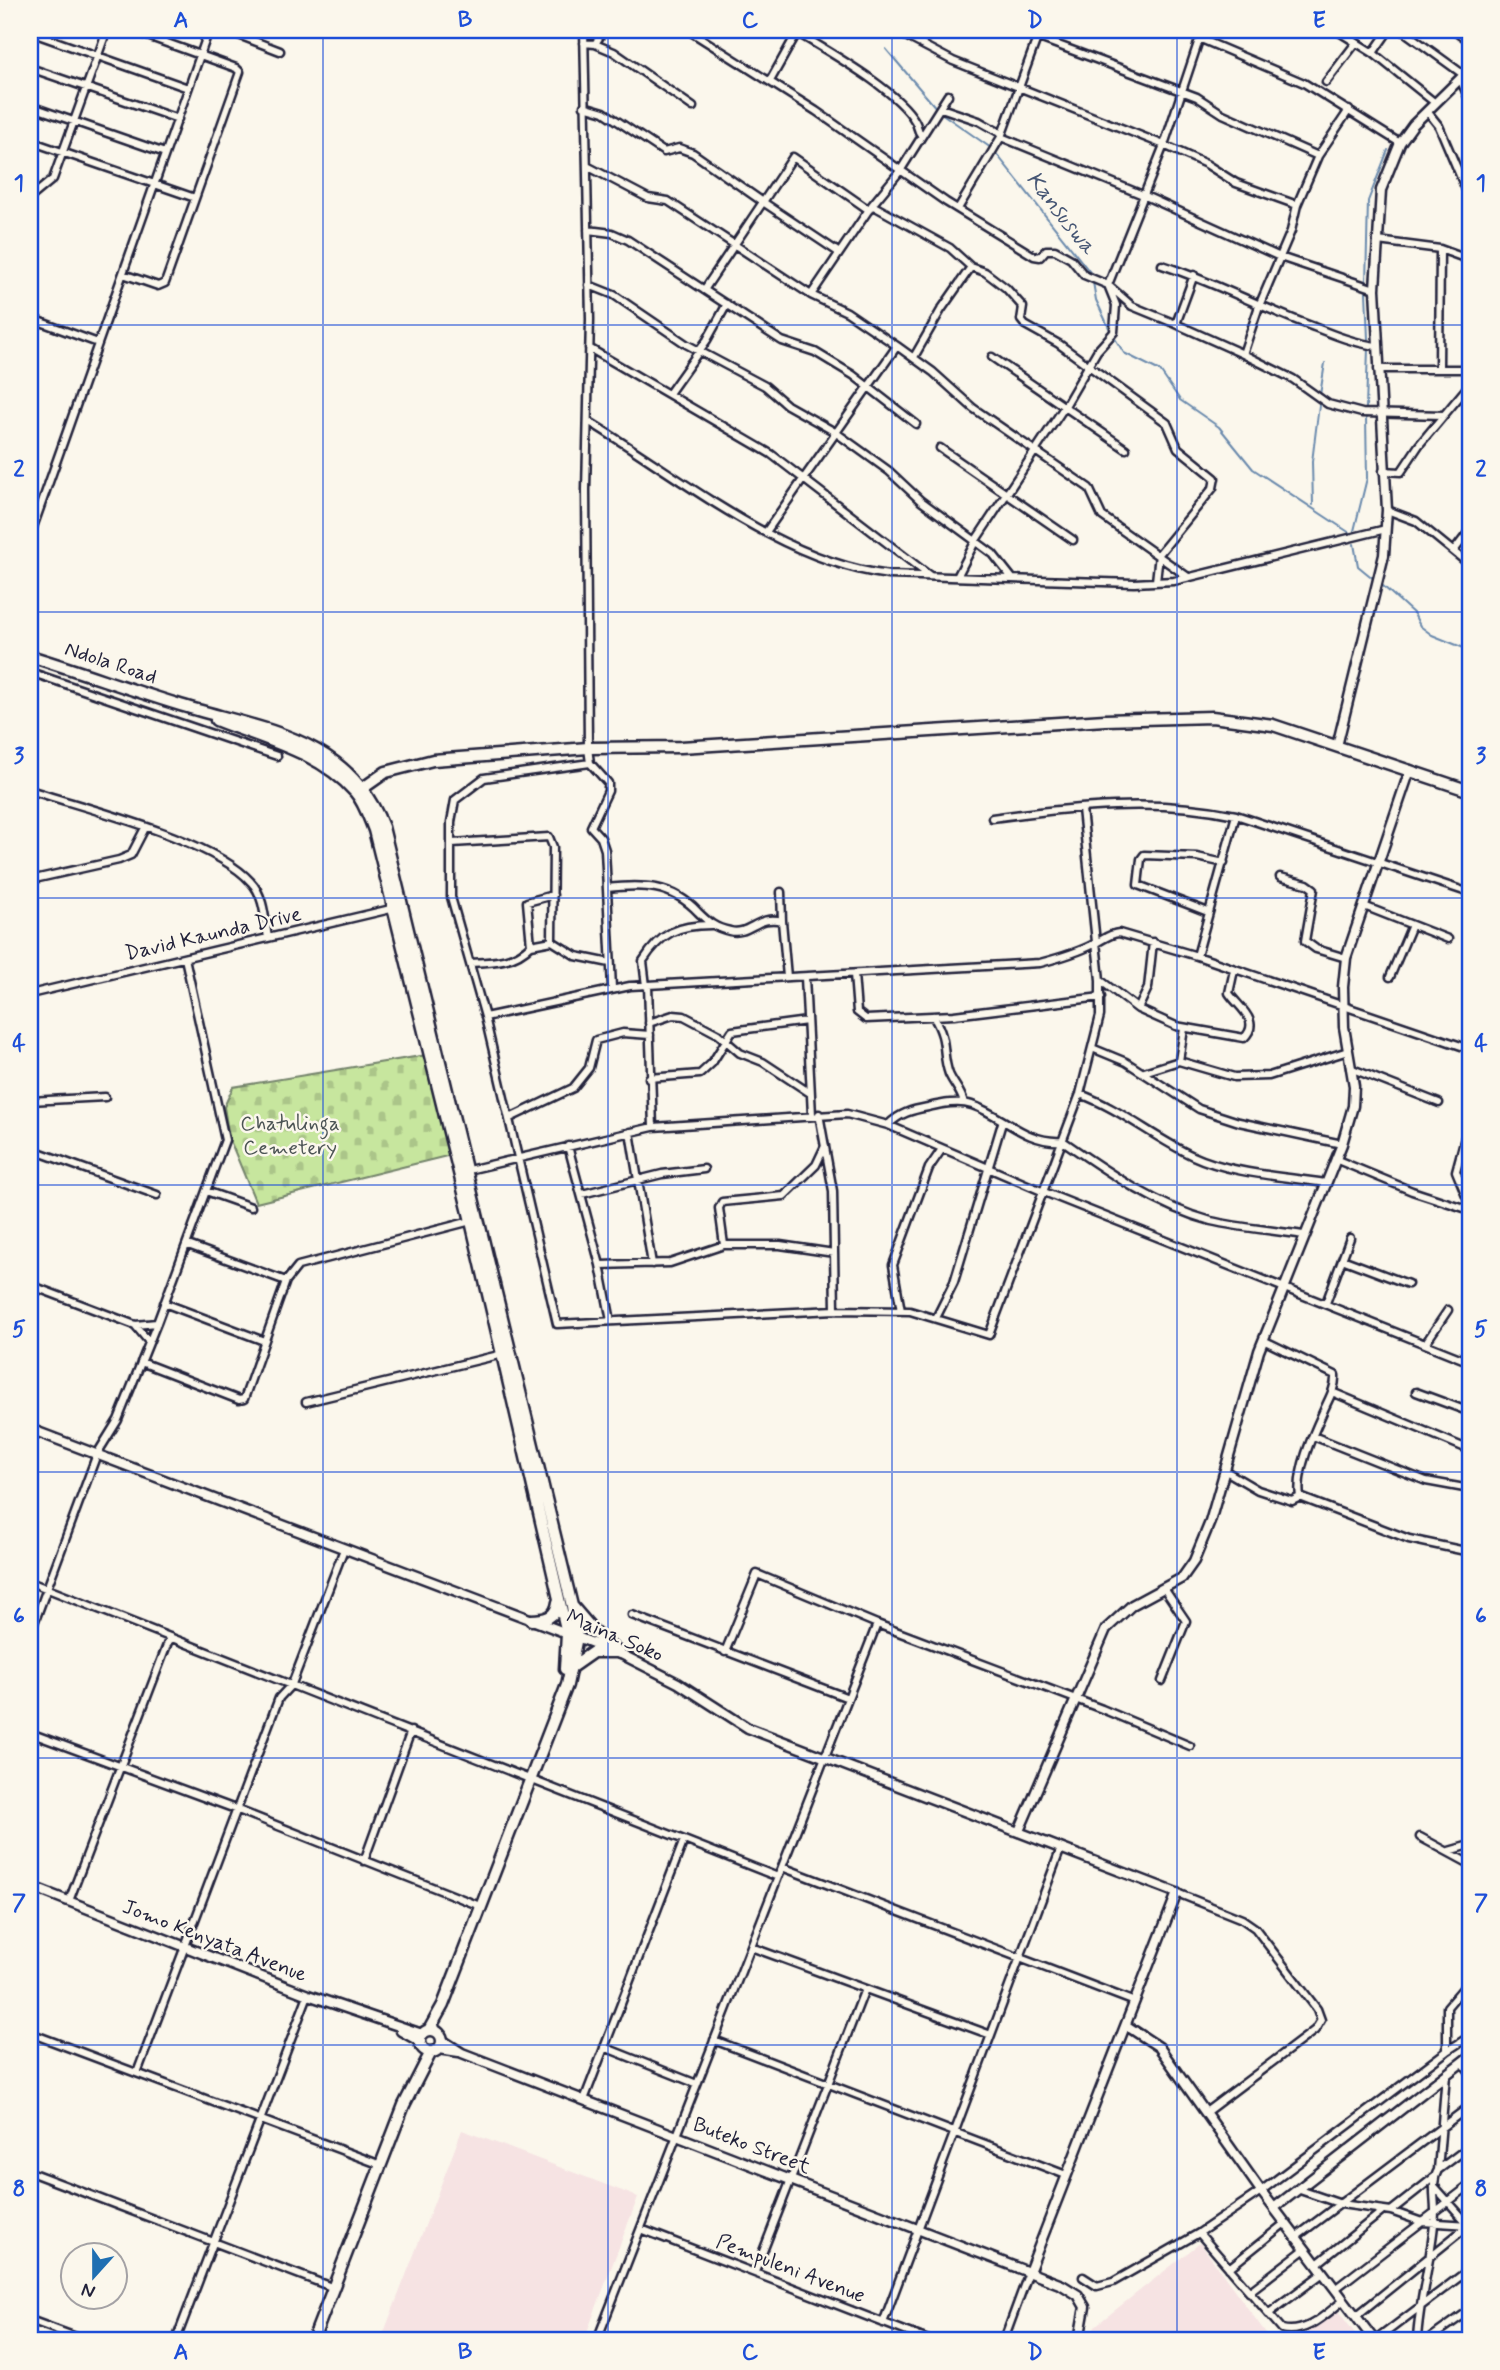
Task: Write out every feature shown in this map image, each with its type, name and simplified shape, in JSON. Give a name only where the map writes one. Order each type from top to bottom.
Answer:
[{"type":"main road","name":"Ndola Road","points":[[30,656],[175,704],[299,752],[359,790]]},
{"type":"main road","points":[[560,1702],[572,1635],[558,1601],[476,1220],[399,907],[359,790],[386,772],[417,762],[588,748],[681,747],[1105,720],[1212,717],[1273,724],[1470,791]]},
{"type":"main road","points":[[313,2340],[572,1668],[572,1606],[506,1352]]},
{"type":"main road","points":[[531,1620],[543,1620],[552,1615],[558,1601]]},
{"type":"main road","points":[[572,1606],[597,1635],[620,1653]]},
{"type":"main road","points":[[572,1668],[593,1652],[620,1653]]},
{"type":"street","points":[[30,198],[53,179],[89,88],[107,30]]},
{"type":"street","points":[[123,274],[163,286],[240,72],[201,54],[131,30]]},
{"type":"street","points":[[30,537],[209,30]]},
{"type":"street","points":[[226,30],[280,51]]},
{"type":"street","points":[[584,30],[589,285],[586,490],[588,748],[590,763],[608,783],[608,791],[591,827],[601,838],[605,850],[612,988]]},
{"type":"street","points":[[595,44],[604,30]]},
{"type":"street","points":[[688,30],[770,81],[900,171],[1037,257],[1048,249],[1055,250],[1071,259],[1093,279],[1108,285],[1128,302]]},
{"type":"street","points":[[894,30],[953,61],[1164,145],[1206,164],[1236,183],[1297,205]]},
{"type":"street","points":[[1018,30],[1182,92],[1318,156]]},
{"type":"street","points":[[959,207],[1001,135],[1040,30]]},
{"type":"street","points":[[1180,30],[1304,83],[1400,143]]},
{"type":"street","points":[[1336,30],[1373,53],[1434,102]]},
{"type":"street","points":[[1373,53],[1390,30]]},
{"type":"street","points":[[1402,30],[1465,74],[1470,102]]},
{"type":"street","points":[[1454,30],[1470,41]]},
{"type":"street","points":[[770,81],[797,31],[831,52],[888,95],[915,120],[921,135]]},
{"type":"street","points":[[30,32],[188,88]]},
{"type":"street","points":[[957,577],[975,540],[1088,366],[1114,332],[1116,305],[1108,285],[1164,145],[1200,37]]},
{"type":"street","points":[[584,43],[595,44],[614,52],[693,107]]},
{"type":"street","points":[[1326,82],[1355,44]]},
{"type":"street","points":[[30,68],[178,119]]},
{"type":"street","points":[[1337,746],[1381,570],[1386,529],[1375,289],[1381,190],[1400,143],[1434,102],[1465,74]]},
{"type":"street","points":[[811,295],[870,207],[900,171],[948,95]]},
{"type":"street","points":[[30,106],[165,153]]},
{"type":"street","points":[[584,106],[604,112],[664,152],[679,148],[693,153],[838,252]]},
{"type":"street","points":[[1243,354],[1297,205],[1318,156],[1349,110]]},
{"type":"street","points":[[939,111],[979,121],[1001,135],[1280,257],[1375,289]]},
{"type":"street","points":[[1427,111],[1439,126],[1470,200]]},
{"type":"street","points":[[30,141],[195,198]]},
{"type":"street","points":[[704,290],[793,157],[870,207],[950,248],[971,267],[985,272],[1018,300],[1023,307],[1021,320],[1025,325],[1059,344],[1167,424],[1178,448],[1214,478],[1213,488],[1159,554],[1156,582]]},
{"type":"street","points":[[587,166],[608,174],[648,198],[668,201],[811,295],[847,312],[914,357],[959,397],[1089,488],[1102,516],[1188,577]]},
{"type":"street","points":[[587,230],[612,233],[628,240],[782,341],[815,352],[867,385],[916,424]]},
{"type":"street","points":[[1378,241],[1440,249],[1470,260]]},
{"type":"street","points":[[1439,368],[1440,249]]},
{"type":"street","points":[[1161,265],[1194,275],[1259,306],[1350,341],[1376,346]]},
{"type":"street","points":[[914,357],[971,267]]},
{"type":"street","points":[[1176,324],[1194,275]]},
{"type":"street","points":[[589,285],[614,295],[675,338],[754,378],[787,405],[835,432],[993,554],[1012,578]]},
{"type":"street","points":[[1116,305],[1121,300],[1128,302],[1243,354],[1293,379],[1328,404],[1362,413],[1444,415]]},
{"type":"street","points":[[670,392],[727,304]]},
{"type":"street","points":[[30,318],[98,343]]},
{"type":"street","points":[[766,532],[897,346]]},
{"type":"street","points":[[589,348],[670,392],[805,477],[930,576]]},
{"type":"street","points":[[992,357],[1126,449]]},
{"type":"street","points":[[1378,369],[1470,369]]},
{"type":"street","points":[[1383,471],[1401,472],[1470,384]]},
{"type":"street","points":[[589,421],[766,532],[838,566],[860,572],[1156,582],[1188,577],[1386,529]]},
{"type":"street","points":[[940,448],[1073,540]]},
{"type":"street","points":[[1387,510],[1416,521],[1470,565]]},
{"type":"street","points":[[1454,551],[1470,530]]},
{"type":"street","points":[[30,672],[277,756]]},
{"type":"street","points":[[166,718],[175,704]]},
{"type":"street","points":[[590,763],[476,781],[455,800],[451,822],[451,897],[485,1017],[557,1324],[835,1310],[901,1311],[936,1318],[989,1335],[1080,1094],[1101,997],[1082,809]]},
{"type":"street","points":[[1019,1831],[1073,1700],[1112,1622],[1132,1605],[1165,1590],[1182,1578],[1194,1561],[1210,1522],[1263,1340],[1303,1235],[1342,1144],[1354,1099],[1344,1007],[1346,958],[1410,770]]},
{"type":"street","points":[[30,790],[217,855],[251,881],[258,891],[268,937]]},
{"type":"street","points":[[992,818],[1138,804],[1197,806],[1236,814],[1288,830],[1378,864],[1443,881],[1470,893]]},
{"type":"street","points":[[1197,956],[1236,814]]},
{"type":"street","points":[[30,880],[131,855],[145,828]]},
{"type":"street","points":[[452,843],[549,837],[553,847],[552,942]]},
{"type":"street","points":[[1208,912],[1138,885],[1141,859],[1144,855],[1197,857],[1224,863]]},
{"type":"street","points":[[1280,877],[1307,884],[1314,889],[1305,941],[1316,949],[1346,958]]},
{"type":"street","points":[[607,888],[659,886],[690,905],[710,925]]},
{"type":"street","points":[[780,892],[787,976]]},
{"type":"street","points":[[531,945],[527,902],[553,895]]},
{"type":"street","points":[[1364,906],[1448,939]]},
{"type":"street","name":"David Kaunda Drive","points":[[30,994],[399,907]]},
{"type":"street","points":[[653,1128],[649,1078],[650,1035],[643,961],[661,936],[677,928],[710,925],[737,932],[757,922],[774,919],[782,921]]},
{"type":"street","points":[[1390,976],[1412,925]]},
{"type":"street","points":[[485,1017],[612,988],[1040,962],[1061,958],[1097,943],[1106,936],[1119,933],[1197,956],[1470,1048]]},
{"type":"street","points":[[471,963],[504,961],[522,954],[531,945],[552,942],[576,956],[610,963]]},
{"type":"street","points":[[1138,1009],[1148,988],[1153,942]]},
{"type":"street","points":[[30,1634],[97,1454],[118,1420],[188,1245],[226,1133],[186,958]]},
{"type":"street","points":[[1100,980],[1138,1009],[1184,1029],[1214,1031],[1238,1038],[1247,1036],[1249,1017],[1229,993],[1234,970]]},
{"type":"street","points":[[855,974],[859,1017],[866,1019],[933,1016],[1101,997]]},
{"type":"street","points":[[805,977],[810,1093],[825,1144],[833,1191],[835,1310]]},
{"type":"street","points":[[649,1023],[678,1014],[725,1039],[740,1054],[763,1062],[810,1093]]},
{"type":"street","points":[[933,1016],[943,1035],[948,1069],[964,1103]]},
{"type":"street","points":[[649,1078],[700,1074],[712,1063],[732,1031],[807,1021]]},
{"type":"street","points":[[1179,1062],[1184,1029]]},
{"type":"street","points":[[510,1118],[566,1094],[573,1088],[589,1068],[596,1040],[623,1033],[650,1035]]},
{"type":"street","points":[[1091,1048],[1144,1072],[1183,1100],[1222,1117],[1342,1144]]},
{"type":"street","points":[[1144,1072],[1179,1062],[1234,1077],[1251,1078],[1291,1072],[1348,1051]]},
{"type":"street","points":[[1350,1068],[1439,1103]]},
{"type":"street","points":[[1080,1094],[1117,1110],[1195,1157],[1218,1165],[1325,1183]]},
{"type":"street","points":[[30,1101],[105,1097]]},
{"type":"street","points":[[888,1125],[906,1112],[964,1103],[984,1110],[1002,1123],[1043,1139],[1063,1141],[1141,1192],[1179,1209],[1211,1220],[1303,1235]]},
{"type":"street","points":[[464,1171],[653,1128],[816,1114],[847,1114],[888,1125],[1044,1192],[1470,1362]]},
{"type":"street","points":[[1470,1119],[1456,1171],[1470,1207]]},
{"type":"street","points":[[936,1318],[954,1282],[1002,1123]]},
{"type":"street","points":[[630,1132],[652,1264]]},
{"type":"street","points":[[723,1245],[719,1208],[722,1202],[784,1195],[816,1165],[825,1144]]},
{"type":"street","points":[[568,1146],[600,1265],[611,1321]]},
{"type":"street","points":[[30,1149],[157,1195]]},
{"type":"street","points":[[901,1311],[893,1265],[929,1168],[942,1149]]},
{"type":"street","points":[[1335,1159],[1412,1191],[1470,1207]]},
{"type":"street","points":[[582,1194],[704,1169]]},
{"type":"street","points":[[206,1191],[251,1207]]},
{"type":"street","points":[[141,1362],[239,1400],[247,1395],[286,1281],[298,1266],[476,1220]]},
{"type":"street","points":[[1325,1303],[1350,1238]]},
{"type":"street","points":[[188,1245],[286,1281]]},
{"type":"street","points":[[600,1265],[652,1264],[682,1260],[723,1245],[780,1245],[834,1253]]},
{"type":"street","points":[[1342,1259],[1408,1284]]},
{"type":"street","points":[[30,1284],[135,1325],[157,1323]]},
{"type":"street","points":[[164,1303],[264,1341]]},
{"type":"street","points":[[1425,1344],[1448,1310]]},
{"type":"street","points":[[135,1325],[149,1342]]},
{"type":"street","points":[[1263,1340],[1332,1372],[1336,1380],[1298,1483],[1300,1497]]},
{"type":"street","points":[[306,1402],[506,1352]]},
{"type":"street","points":[[1332,1392],[1470,1450]]},
{"type":"street","points":[[1416,1392],[1470,1412]]},
{"type":"street","name":"Maina Soko","points":[[30,1429],[620,1653],[678,1682],[748,1728],[1177,1893]]},
{"type":"street","points":[[1314,1436],[1426,1481],[1470,1489]]},
{"type":"street","points":[[1224,1469],[1258,1490],[1292,1501],[1300,1497],[1409,1539],[1470,1552]]},
{"type":"street","points":[[137,2073],[187,1948],[279,1698],[292,1684],[344,1549]]},
{"type":"street","points":[[725,1651],[757,1574],[877,1625],[1102,1709],[1190,1746]]},
{"type":"street","points":[[30,1582],[778,1877]]},
{"type":"street","points":[[1162,1681],[1186,1621],[1165,1590]]},
{"type":"street","points":[[632,1615],[848,1699]]},
{"type":"street","points":[[597,2340],[877,1625]]},
{"type":"street","points":[[69,1901],[118,1767],[170,1637]]},
{"type":"street","points":[[364,1861],[411,1731]]},
{"type":"street","points":[[30,1733],[238,1810],[480,1906]]},
{"type":"street","points":[[1420,1837],[1470,1864]]},
{"type":"street","points":[[584,2099],[684,1840]]},
{"type":"street","points":[[1449,1851],[1470,1845]]},
{"type":"street","points":[[883,2323],[1061,1848]]},
{"type":"street","points":[[782,1867],[1135,2002]]},
{"type":"street","name":"Jomo Kenyata Avenue","points":[[30,1886],[430,2041]]},
{"type":"street","points":[[1003,2340],[1177,1893],[1231,1914],[1255,1928],[1317,2009],[1321,2020],[1315,2031],[1206,2112]]},
{"type":"street","points":[[751,1947],[991,2035]]},
{"type":"street","points":[[1447,2051],[1447,2007],[1470,1980]]},
{"type":"street","points":[[755,2272],[864,1989]]},
{"type":"street","points":[[176,2340],[308,1995]]},
{"type":"street","points":[[1127,2025],[1159,2047],[1261,2191],[1375,2340],[1470,2269]]},
{"type":"street","points":[[30,2033],[381,2165]]},
{"type":"street","points":[[1083,2277],[1097,2286],[1109,2283],[1199,2233],[1261,2191],[1470,2036]]},
{"type":"street","points":[[715,2040],[1066,2175]]},
{"type":"street","name":"Buteko Street","points":[[430,2041],[1029,2272],[1078,2295],[1086,2316],[1079,2340]]},
{"type":"street","points":[[604,2047],[697,2084]]},
{"type":"street","points":[[1274,2208],[1470,2056]]},
{"type":"street","points":[[1462,2062],[1470,2072]]},
{"type":"street","points":[[1417,2340],[1418,2308],[1434,2223],[1434,2182],[1438,2170],[1446,2075]]},
{"type":"street","points":[[1296,2237],[1470,2106]]},
{"type":"street","points":[[1438,2170],[1470,2146]]},
{"type":"street","points":[[30,2172],[334,2288]]},
{"type":"street","points":[[1434,2182],[1469,2225]]},
{"type":"street","points":[[1317,2264],[1387,2211],[1434,2182]]},
{"type":"street","points":[[1335,2289],[1470,2185]]},
{"type":"street","points":[[1297,2189],[1341,2204],[1387,2211],[1422,2222],[1469,2225]]},
{"type":"street","points":[[1229,2268],[1285,2223]]},
{"type":"street","points":[[1356,2316],[1469,2225]]},
{"type":"street","name":"Pempuleni Avenue","points":[[641,2229],[928,2340]]},
{"type":"street","points":[[1199,2233],[1282,2329],[1301,2329],[1344,2301]]},
{"type":"street","points":[[1249,2292],[1305,2249]]},
{"type":"street","points":[[1268,2314],[1323,2273]]},
{"type":"street","points":[[1428,2340],[1470,2310]]},
{"type":"street","points":[[30,2320],[84,2340]]},
{"type":"shaded area","points":[[462,2130],[638,2197],[584,2340],[381,2340]]},
{"type":"shaded area","points":[[1200,2243],[1271,2340],[1089,2340],[1095,2326]]},
{"type":"shaded area","points":[[1338,2311],[1360,2340],[1297,2340]]},
{"type":"green space","name":"Chatulinga Cemetery","points":[[427,1055],[451,1155],[256,1203],[229,1138],[224,1107],[233,1087]]},
{"type":"waterway","name":"Kansuswa","points":[[886,49],[937,109]]},
{"type":"waterway","name":"Kansuswa","points":[[941,113],[991,148]]},
{"type":"waterway","points":[[1366,284],[1368,201],[1388,150]]},
{"type":"waterway","name":"Kansuswa","points":[[995,152],[1093,276]]},
{"type":"waterway","name":"Kansuswa","points":[[1093,282],[1096,300],[1111,332]]},
{"type":"waterway","points":[[1366,292],[1368,339]]},
{"type":"waterway","name":"Kansuswa","points":[[1114,337],[1124,353],[1160,371],[1180,400],[1219,427],[1253,469],[1353,535],[1367,478],[1366,417]]},
{"type":"waterway","points":[[1366,408],[1368,348]]},
{"type":"waterway","points":[[1320,395],[1325,363]]},
{"type":"waterway","points":[[1313,505],[1312,462],[1319,405]]},
{"type":"waterway","name":"Kansuswa","points":[[1354,544],[1358,566],[1375,580]]},
{"type":"waterway","name":"Kansuswa","points":[[1383,586],[1414,614],[1420,626],[1432,635],[1464,648],[1470,654]]}]
